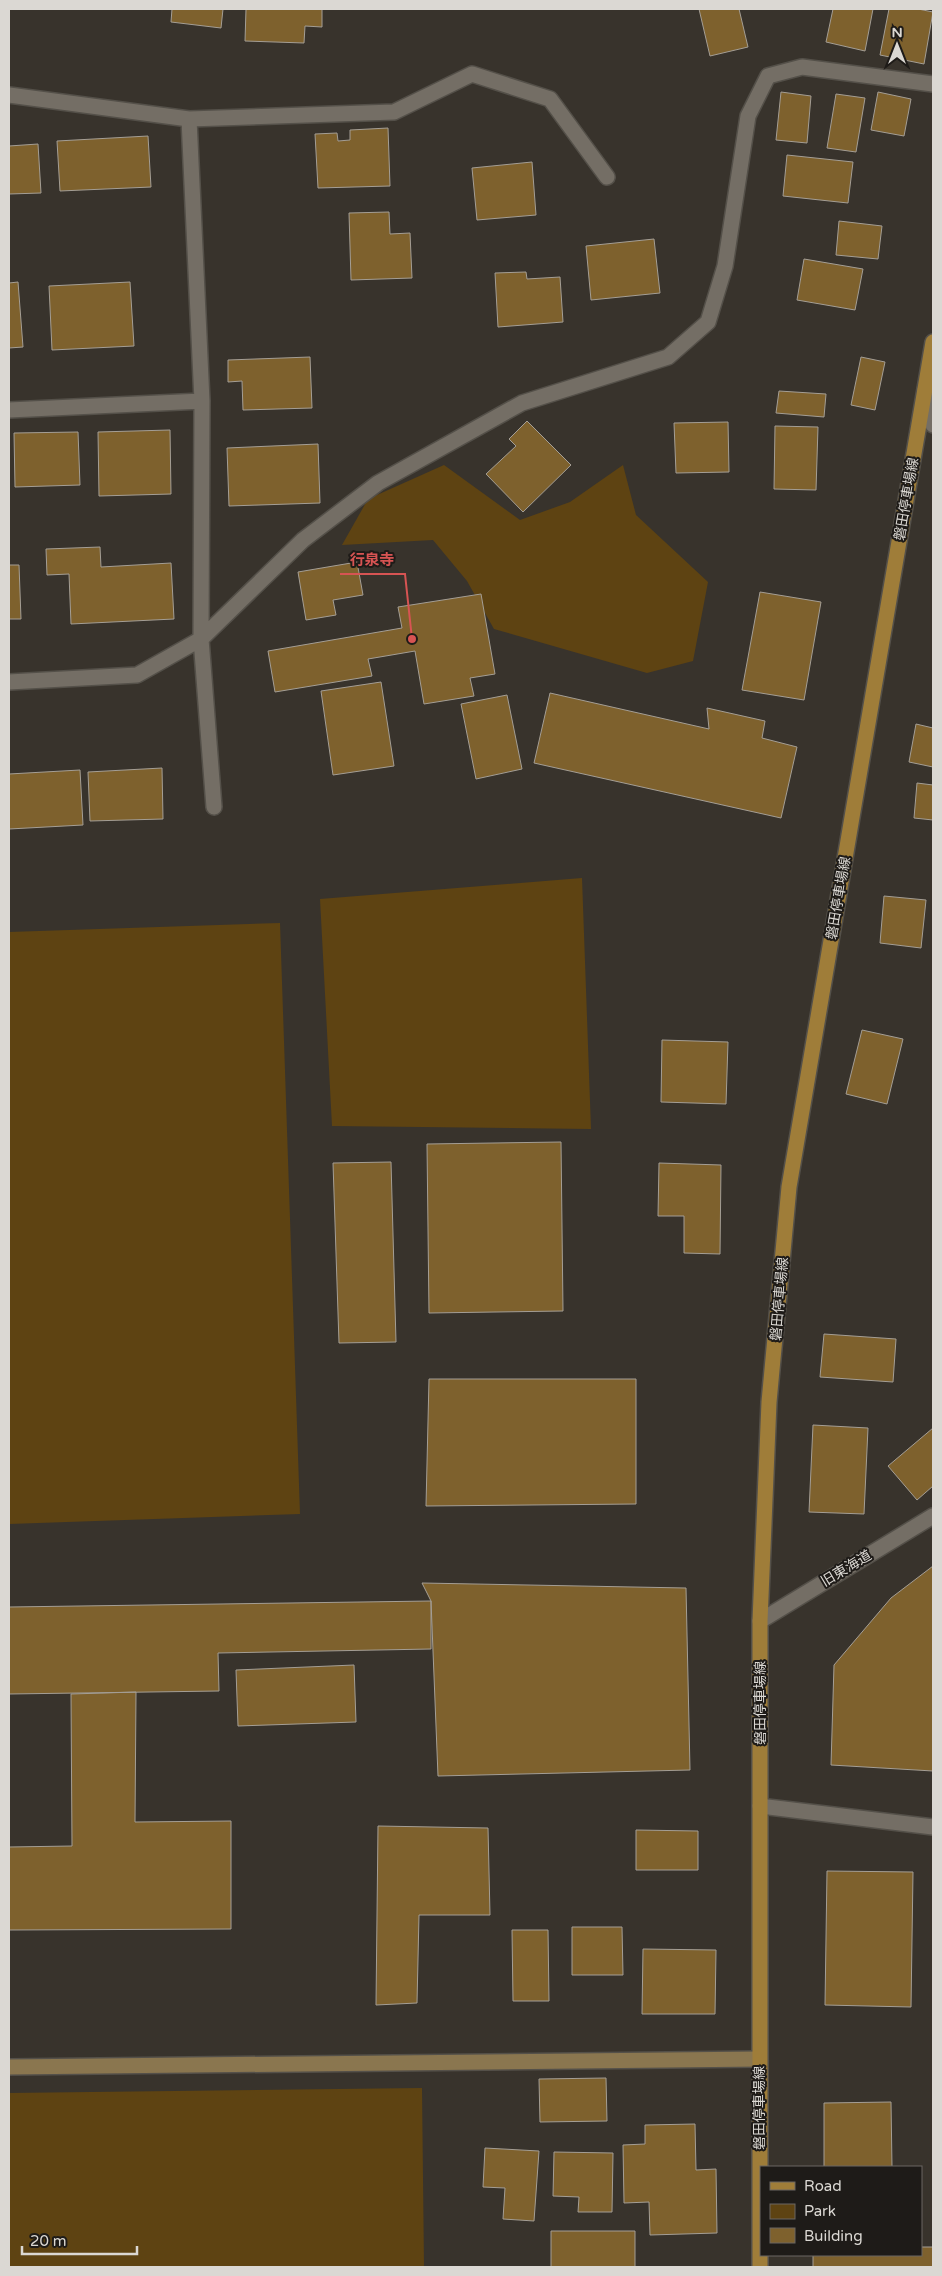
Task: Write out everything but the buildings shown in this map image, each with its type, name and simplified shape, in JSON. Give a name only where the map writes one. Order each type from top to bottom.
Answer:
[{"type":"main road","name":"磐田停車場線","points":[[760,2267],[760,1620],[769,1402],[789,1187],[929,386],[933,342]]},
{"type":"street","points":[[9,682],[137,675],[201,639],[303,540],[378,483],[522,403],[668,357],[708,322],[725,266],[748,116],[768,76],[802,67],[933,84]]},
{"type":"street","points":[[9,95],[189,119],[394,112],[472,74],[550,99],[607,177]]},
{"type":"street","points":[[189,119],[202,402],[201,639],[214,807]]},
{"type":"street","points":[[929,386],[933,425]]},
{"type":"street","points":[[9,410],[202,402]]},
{"type":"street","name":"旧東海道","points":[[760,1620],[933,1516]]},
{"type":"street","points":[[760,1806],[933,1827]]},
{"type":"street","points":[[9,2067],[759,2059]]},
{"type":"green space","points":[[444,465],[520,520],[570,502],[623,465],[636,515],[708,582],[693,661],[647,673],[494,629],[467,581],[433,540],[342,545],[368,499]]},
{"type":"green space","points":[[582,878],[591,1129],[332,1126],[320,899]]},
{"type":"green space","points":[[280,923],[300,1514],[9,1524],[9,932]]},
{"type":"green space","points":[[422,2088],[424,2267],[9,2267],[9,2093]]},
{"type":"place","name":"行泉寺","points":[[412,639]]}]
